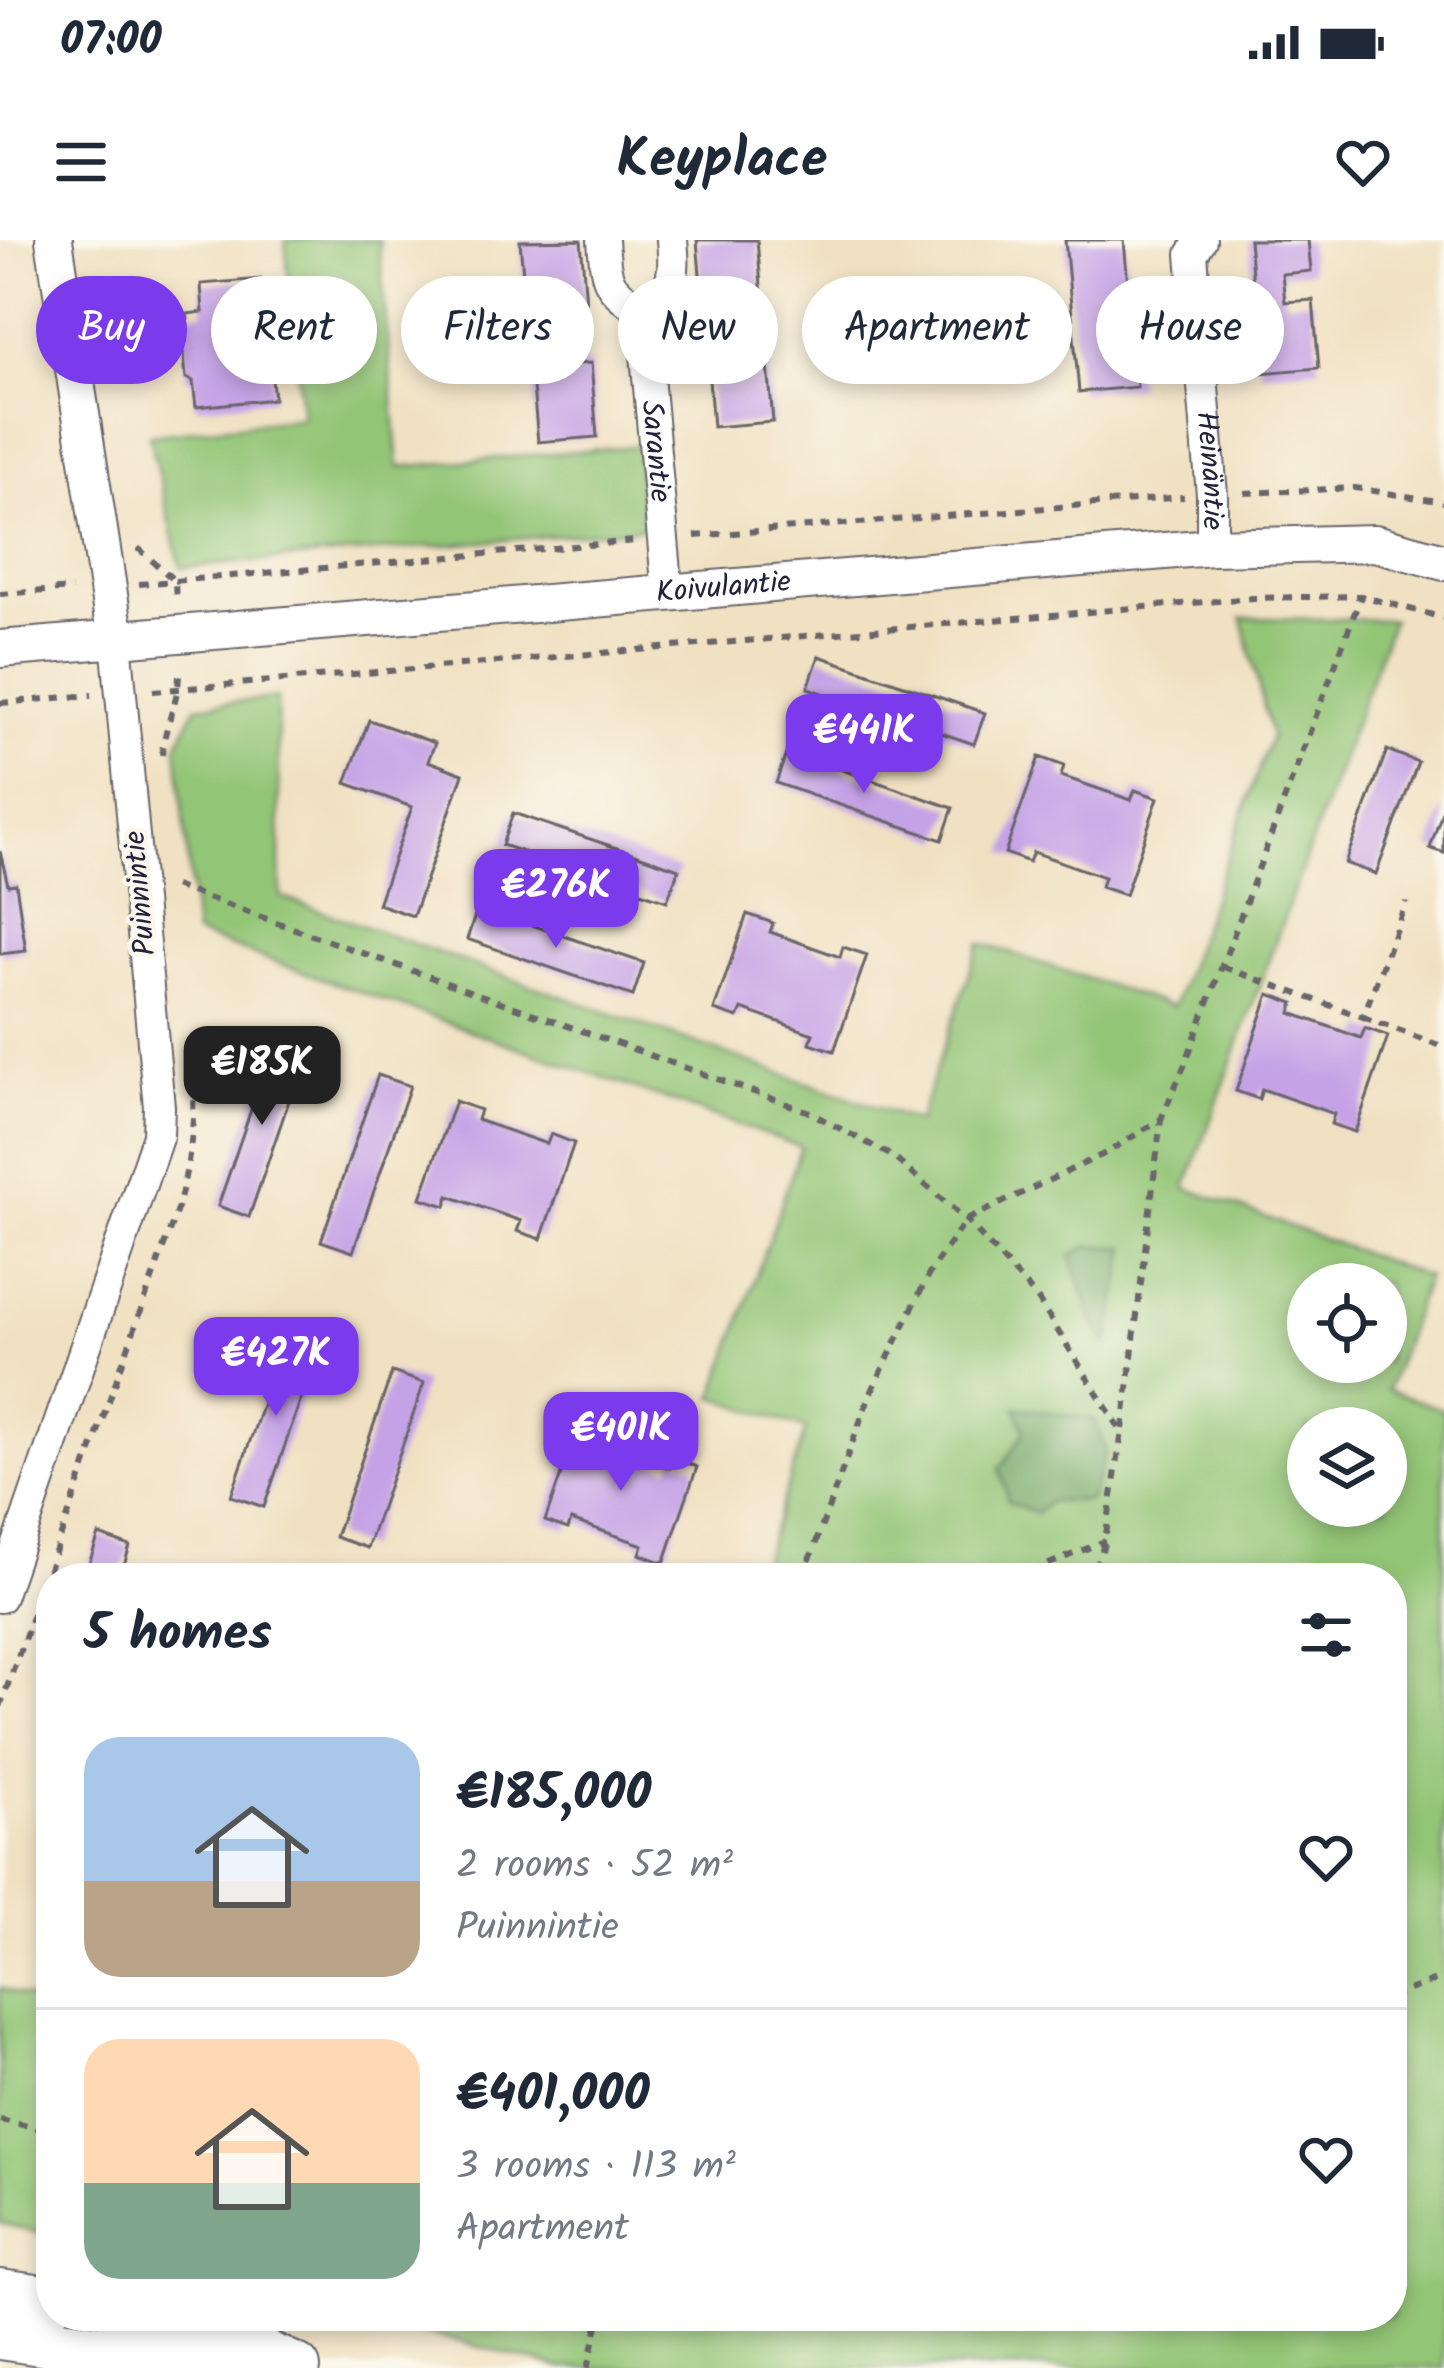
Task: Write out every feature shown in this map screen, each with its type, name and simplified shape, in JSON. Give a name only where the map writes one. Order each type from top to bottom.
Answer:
[{"type":"main road","points":[[0,2294],[36,2299]]},
{"type":"main road","points":[[181,2331],[251,2349],[296,2368]]},
{"type":"main road","points":[[0,2335],[226,2368]]},
{"type":"street","name":"Puinnintie","points":[[0,1597],[158,1135],[158,1087],[124,692],[54,240]]},
{"type":"street","points":[[603,240],[606,270],[618,295]]},
{"type":"street","points":[[672,240],[675,276]]},
{"type":"street","name":"Heinäntie","points":[[1188,245],[1212,495],[1212,547]]},
{"type":"street","name":"Sarantie","points":[[649,384],[668,594]]},
{"type":"street","name":"Koivulantie","points":[[0,649],[1212,547],[1376,543],[1444,562]]},
{"type":"path","points":[[0,594],[1212,495],[1355,488],[1444,502]]},
{"type":"path","points":[[0,703],[1253,598],[1361,596],[1444,618]]},
{"type":"path","points":[[1098,1563],[1122,1432],[1161,1118],[1361,596]]},
{"type":"path","points":[[174,886],[807,1111],[892,1156],[966,1220],[1037,1298],[1122,1432]]},
{"type":"path","points":[[1364,1017],[1406,902]]},
{"type":"path","points":[[1222,967],[1444,1047]]},
{"type":"path","points":[[808,1563],[869,1397],[930,1272],[966,1220],[1108,1151],[1161,1118]]},
{"type":"path","points":[[1052,1563],[1105,1541]]},
{"type":"path","points":[[1407,1990],[1444,1976]]},
{"type":"path","points":[[0,2120],[36,2128]]},
{"type":"path","points":[[588,2368],[597,2331]]},
{"type":"green space","points":[[285,240],[379,240],[399,467],[637,446],[644,528],[181,568],[149,435],[302,418],[299,384],[377,384],[377,276],[288,276]]},
{"type":"green space","points":[[1242,618],[1392,620],[1186,1188],[1389,1263],[1287,1263],[1287,1383],[1389,1383],[1387,1390],[1444,1410],[1444,2368],[562,2368],[418,2331],[1407,2331],[1407,1563],[762,1563],[806,1429],[714,1397],[801,1147],[195,934],[177,746],[196,706],[277,698],[281,897],[918,1122],[980,943],[1173,1007],[1271,736]]},
{"type":"green space","points":[[1089,1246],[1127,1247],[1108,1345],[1094,1324],[1071,1256]]},
{"type":"green space","points":[[1407,1270],[1427,1277],[1407,1334]]},
{"type":"green space","points":[[1016,1407],[1094,1419],[1106,1452],[1090,1500],[1048,1502],[1036,1514],[1008,1501],[1000,1469],[1025,1431]]},
{"type":"green space","points":[[0,1988],[36,2001],[36,2232],[0,2223]]},
{"type":"building","points":[[581,240],[584,276],[523,276],[520,241]]},
{"type":"building","points":[[697,240],[757,240],[760,276],[700,276]]},
{"type":"building","points":[[1065,240],[1124,240],[1127,276],[1096,276],[1096,384],[1137,387],[1079,392],[1072,276],[1068,276]]},
{"type":"building","points":[[1249,240],[1308,240],[1311,271],[1252,276]]},
{"type":"building","points":[[211,283],[211,384],[272,384],[274,399],[196,407],[193,381],[187,378],[187,314],[203,312],[201,284]]},
{"type":"building","points":[[1284,293],[1285,302],[1313,300],[1319,368],[1284,371]]},
{"type":"building","points":[[533,384],[593,384],[597,437],[538,442]]},
{"type":"building","points":[[709,384],[770,384],[773,422],[713,427]]},
{"type":"building","points":[[819,656],[985,713],[974,744],[808,688]]},
{"type":"building","points":[[369,720],[435,743],[428,761],[463,774],[413,916],[378,904],[412,807],[346,783]]},
{"type":"building","points":[[1387,750],[1418,762],[1376,874],[1345,863]]},
{"type":"building","points":[[787,751],[953,808],[942,840],[776,783]]},
{"type":"building","points":[[1039,757],[1064,766],[1061,776],[1131,800],[1135,790],[1158,798],[1125,895],[1101,887],[1104,877],[1033,852],[1029,862],[1005,853]]},
{"type":"building","points":[[1444,809],[1444,853],[1430,848]]},
{"type":"building","points":[[513,813],[679,869],[667,901],[502,845]]},
{"type":"building","points":[[0,851],[8,885],[16,884],[26,951],[0,954]]},
{"type":"building","points":[[478,907],[644,963],[633,996],[467,939]]},
{"type":"building","points":[[747,914],[773,923],[770,932],[840,957],[843,947],[867,955],[834,1051],[810,1043],[813,1034],[742,1009],[738,1018],[714,1010]]},
{"type":"building","points":[[1269,994],[1294,1003],[1291,1013],[1361,1038],[1365,1028],[1388,1036],[1355,1132],[1331,1124],[1334,1114],[1262,1089],[1259,1099],[1236,1091]]},
{"type":"building","points":[[275,1040],[306,1051],[249,1217],[218,1206]]},
{"type":"building","points":[[378,1075],[410,1086],[353,1252],[321,1241]]},
{"type":"building","points":[[455,1101],[480,1110],[477,1120],[547,1144],[551,1134],[574,1143],[541,1239],[517,1231],[521,1221],[449,1196],[446,1206],[421,1198]]},
{"type":"building","points":[[288,1331],[320,1342],[264,1507],[231,1496]]},
{"type":"building","points":[[392,1372],[424,1383],[367,1548],[335,1537]]},
{"type":"building","points":[[578,1425],[603,1434],[600,1444],[670,1468],[674,1458],[697,1467],[664,1563],[640,1554],[643,1545],[571,1520],[568,1529],[545,1521]]},
{"type":"building","points":[[99,1535],[130,1546],[125,1563],[89,1563]]}]
